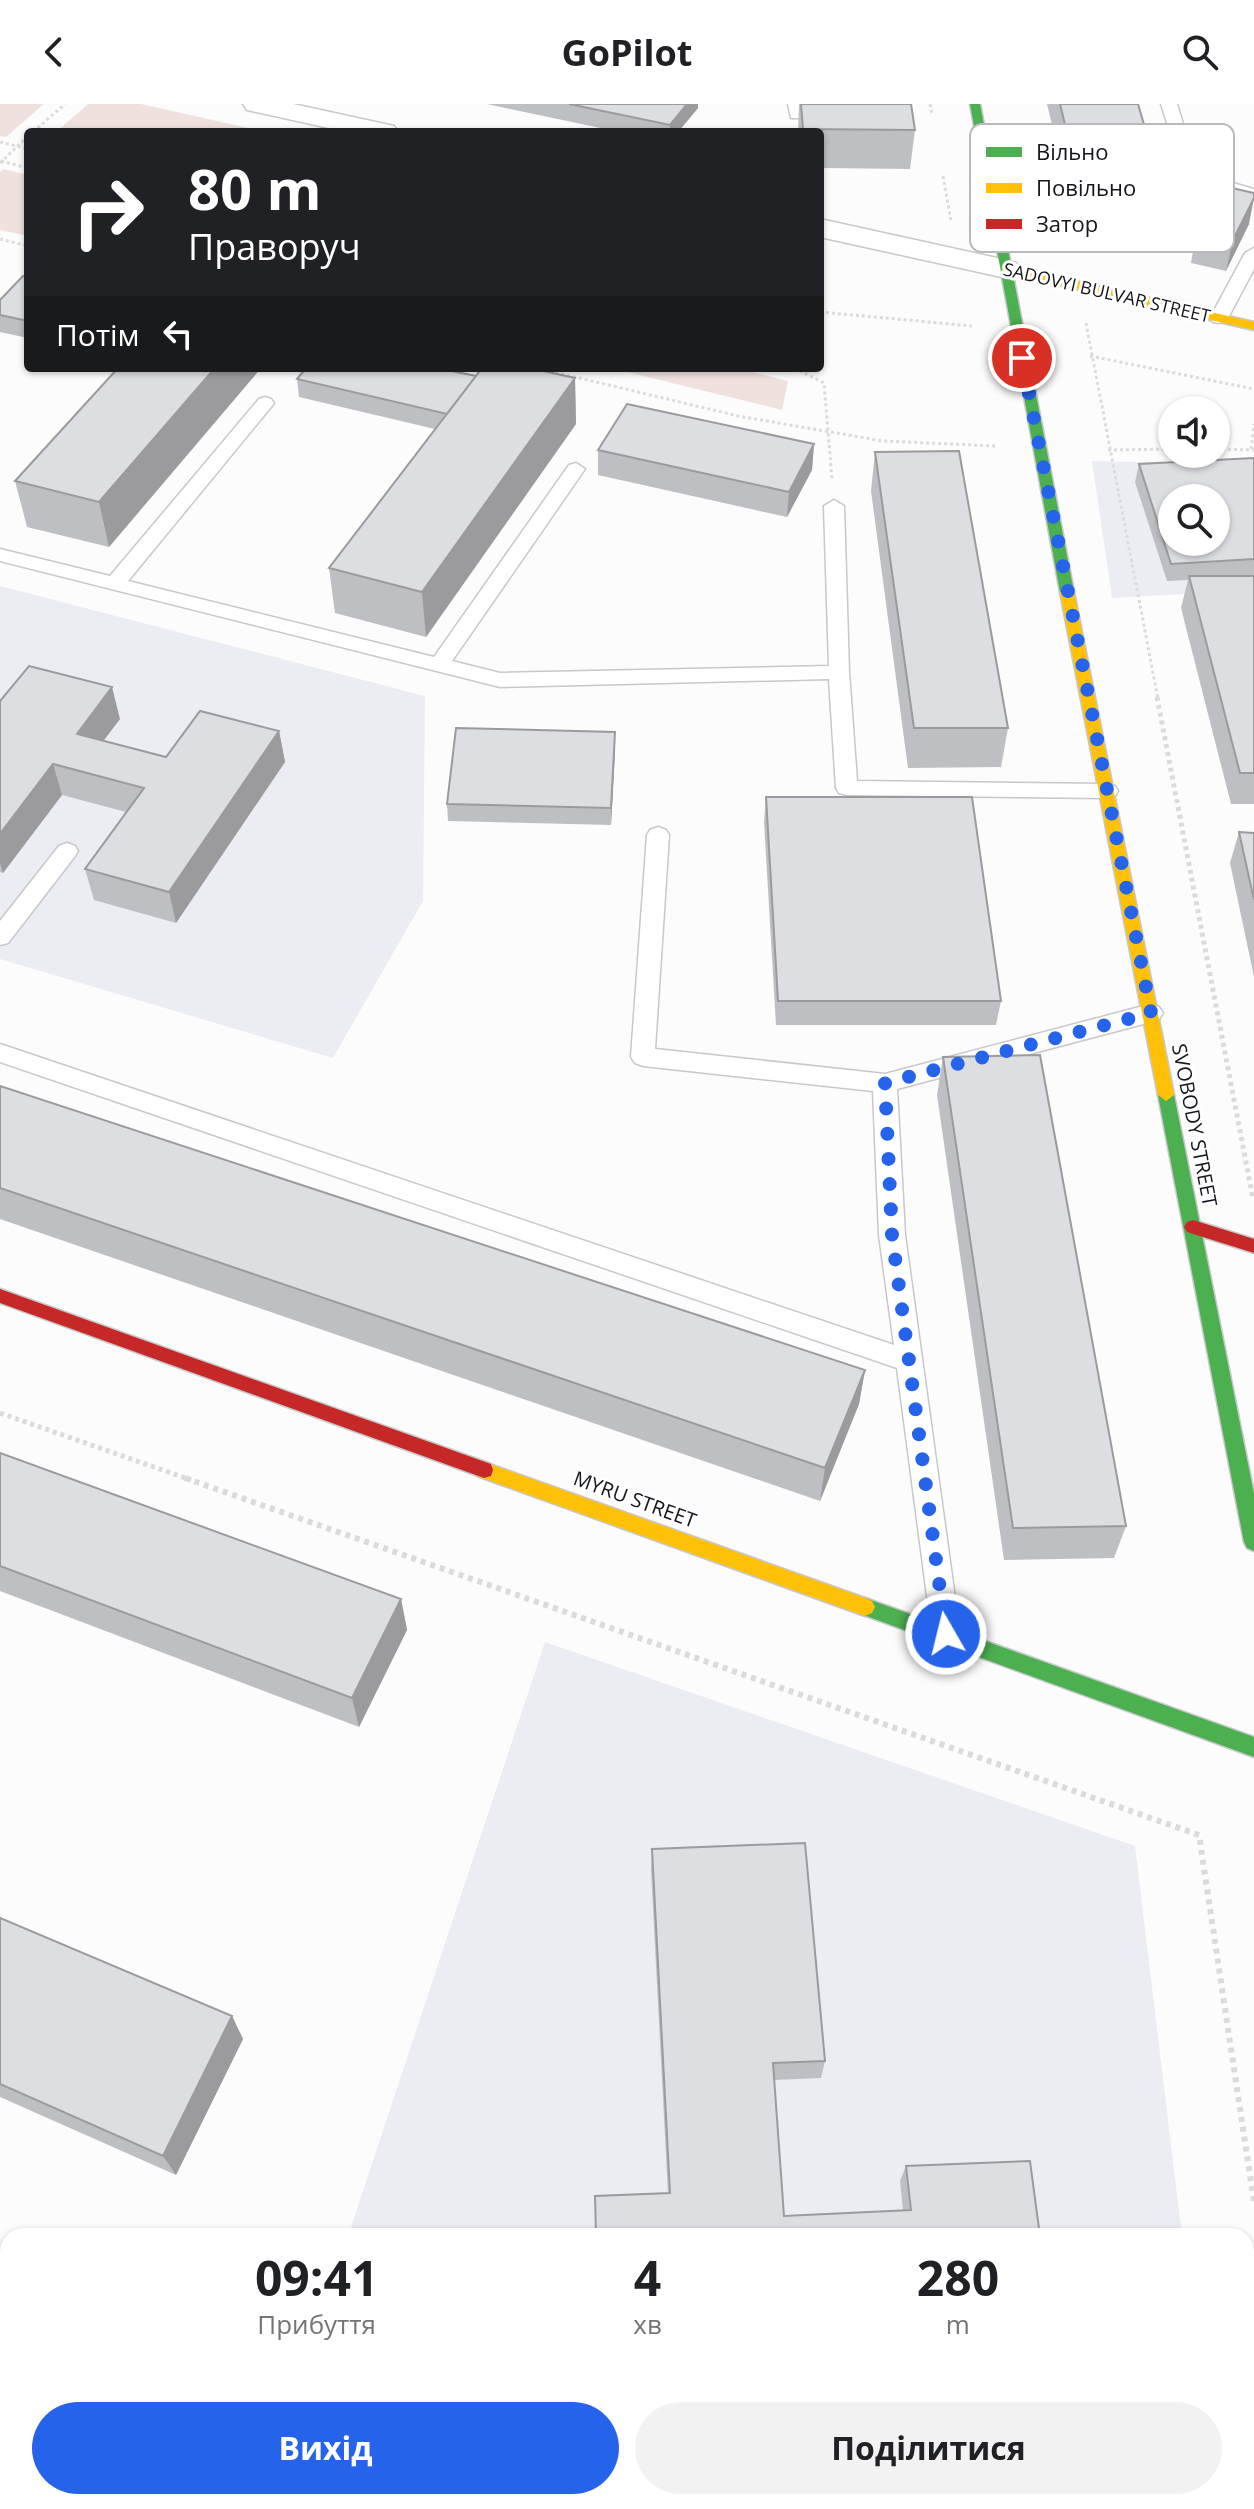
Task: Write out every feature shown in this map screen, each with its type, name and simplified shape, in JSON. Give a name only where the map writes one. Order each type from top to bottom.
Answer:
[{"type":"main road","name":"SVOBODY STREET","points":[[975,104],[979,124]]},
{"type":"main road","name":"SVOBODY STREET","points":[[1003,252],[1254,1542]]},
{"type":"main road","name":"SADOVYI BULVAR STREET","points":[[1006,269],[1254,326]]},
{"type":"main road","points":[[1193,1227],[1254,1246]]},
{"type":"main road","name":"MYRU STREET","points":[[0,1296],[1254,1747]]},
{"type":"street","points":[[256,104],[366,128]]},
{"type":"street","name":"SADOVYI BULVAR STREET","points":[[824,229],[1006,269]]},
{"type":"lane","points":[[1169,104],[1175,124]]},
{"type":"lane","points":[[1234,188],[1254,194]]},
{"type":"lane","points":[[1219,318],[1254,253]]},
{"type":"lane","points":[[115,583],[265,403]]},
{"type":"lane","points":[[439,665],[576,469]]},
{"type":"lane","points":[[834,506],[839,672],[847,788],[1107,791]]},
{"type":"lane","points":[[0,555],[500,680],[839,672]]},
{"type":"lane","points":[[658,835],[643,1057],[885,1083],[1151,1013]]},
{"type":"lane","points":[[0,937],[67,851]]},
{"type":"lane","points":[[0,1053],[909,1361]]},
{"type":"lane","points":[[885,1083],[892,1235],[946,1634]]},
{"type":"path","points":[[38,128],[65,104]]},
{"type":"path","points":[[1,162],[24,140]]},
{"type":"path","points":[[0,142],[24,148]]},
{"type":"path","points":[[1,162],[24,167]]},
{"type":"path","points":[[0,239],[24,245]]},
{"type":"path","points":[[824,312],[972,326]]},
{"type":"path","points":[[1096,316],[1083,324],[1254,1203]]},
{"type":"path","points":[[1090,356],[1254,389]]},
{"type":"path","points":[[555,372],[738,416],[883,441],[1039,447]]},
{"type":"path","points":[[802,372],[824,383],[834,506]]},
{"type":"path","points":[[1230,449],[1252,449],[1254,424]]},
{"type":"path","points":[[1108,450],[1158,449]]},
{"type":"path","points":[[0,1413],[1199,1835],[1254,2202]]},
{"type":"shaded area","points":[[0,104],[44,104],[6,137],[0,136]]},
{"type":"shaded area","points":[[88,104],[141,104],[248,128],[61,128]]},
{"type":"shaded area","points":[[3,169],[24,174],[24,235],[0,230],[0,172]]},
{"type":"shaded area","points":[[627,372],[752,372],[788,381],[782,410]]},
{"type":"shaded area","points":[[1092,461],[1158,463],[1158,468],[1254,465],[1254,590],[1112,598]]},
{"type":"shaded area","points":[[0,586],[425,696],[423,901],[333,1058],[0,959]]},
{"type":"shaded area","points":[[545,1642],[1135,1846],[1181,2228],[351,2228]]},
{"type":"building","points":[[569,104],[687,104],[670,125]]},
{"type":"building","points":[[801,104],[911,104],[915,130],[824,129],[803,128]]},
{"type":"building","points":[[1060,104],[1138,104],[1144,124],[1065,124]]},
{"type":"building","points":[[1234,188],[1254,193],[1234,238]]},
{"type":"building","points":[[24,276],[24,320],[0,315],[0,300]]},
{"type":"building","points":[[114,372],[212,372],[99,502],[15,481]]},
{"type":"building","points":[[303,372],[456,372],[476,376],[447,414],[297,379]]},
{"type":"building","points":[[479,372],[548,372],[575,378],[422,592],[329,568]]},
{"type":"building","points":[[627,404],[814,444],[789,492],[598,450]]},
{"type":"building","points":[[959,451],[1008,728],[914,728],[875,452]]},
{"type":"building","points":[[1254,458],[1254,559],[1171,564],[1168,556],[1230,556],[1230,484],[1158,484],[1158,523],[1139,464],[1158,463],[1158,468],[1230,468],[1230,459]]},
{"type":"building","points":[[1189,576],[1254,576],[1254,773],[1240,773]]},
{"type":"building","points":[[29,666],[112,687],[77,734],[166,757],[200,711],[279,731],[169,892],[85,869],[144,788],[53,764],[0,834],[0,701]]},
{"type":"building","points":[[456,728],[615,732],[611,808],[447,804]]},
{"type":"building","points":[[766,797],[972,797],[1001,1001],[778,1001]]},
{"type":"building","points":[[1239,832],[1254,833],[1254,900]]},
{"type":"building","points":[[1040,1055],[1126,1526],[1013,1528],[943,1057]]},
{"type":"building","points":[[0,1086],[865,1370],[825,1468],[0,1188]]},
{"type":"building","points":[[0,1453],[401,1599],[352,1698],[0,1566]]},
{"type":"building","points":[[805,1843],[825,2061],[773,2063],[784,2216],[911,2210],[906,2166],[1030,2161],[1039,2228],[596,2228],[595,2196],[670,2193],[652,1849]]},
{"type":"building","points":[[0,1918],[232,2016],[163,2156],[0,2084]]},
{"type":"traffic: fast","points":[[975,104],[979,124]]},
{"type":"traffic: fast","points":[[1003,252],[1067,592]]},
{"type":"traffic: fast","points":[[1166,1095],[1254,1542]]},
{"type":"traffic: fast","points":[[865,1607],[1254,1747]]},
{"type":"traffic: slow","points":[[1006,269],[1254,326]]},
{"type":"traffic: slow","points":[[1067,592],[1166,1095]]},
{"type":"traffic: slow","points":[[484,1470],[865,1607]]},
{"type":"traffic: jam","points":[[1193,1227],[1254,1246]]},
{"type":"traffic: jam","points":[[0,1296],[484,1470]]},
{"type":"route","points":[[946,1634],[892,1235],[885,1083],[1151,1013],[1022,358]]}]
